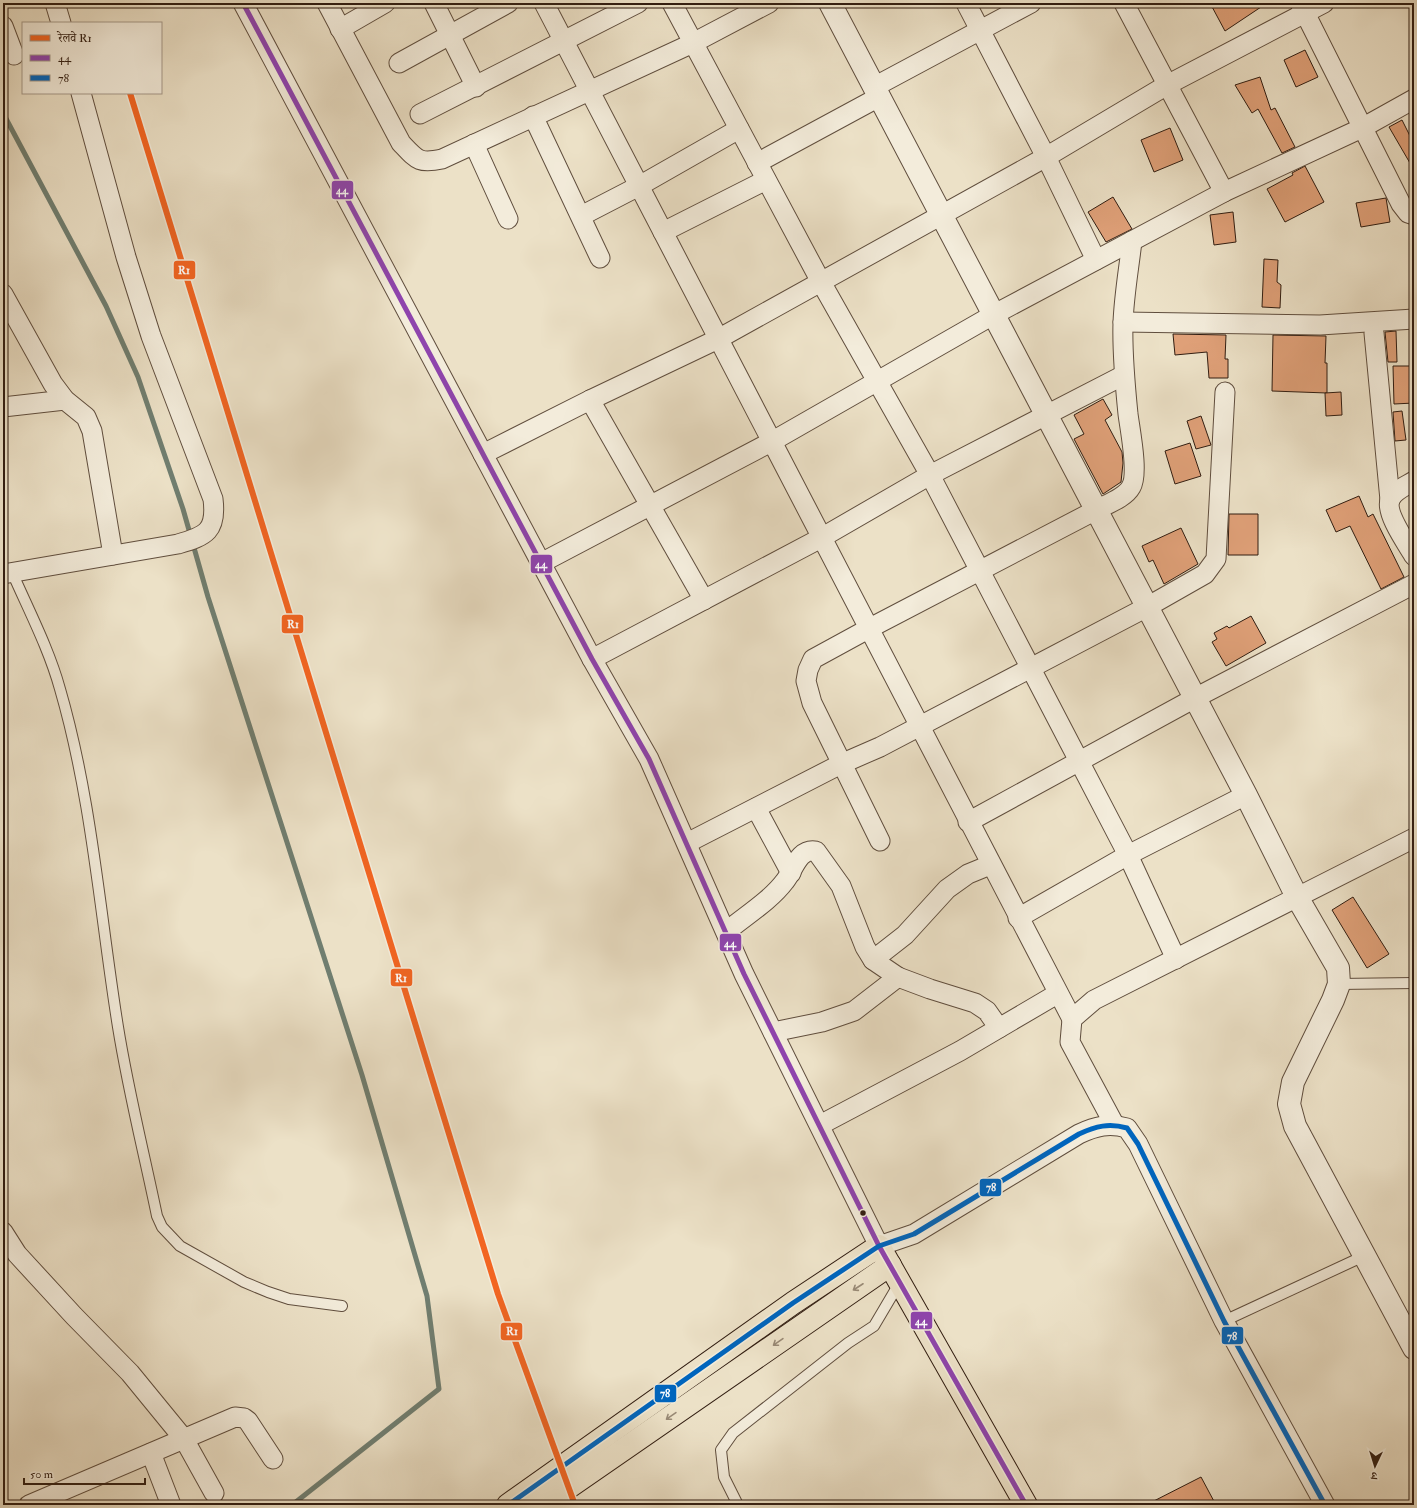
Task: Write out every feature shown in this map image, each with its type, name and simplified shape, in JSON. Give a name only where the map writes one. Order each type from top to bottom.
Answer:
[{"type":"main road","points":[[508,1505],[793,1303],[879,1246],[1026,1505]]},
{"type":"main road","points":[[543,1505],[810,1320],[895,1274]]},
{"type":"street","points":[[56,3],[61,22]]},
{"type":"street","points":[[243,3],[592,659],[649,758],[726,932],[773,1032],[879,1246],[914,1234],[1079,1134],[1096,1126],[1114,1124],[1127,1128],[1138,1144],[1224,1321],[1325,1505]]},
{"type":"street","points":[[327,3],[401,144],[414,157],[426,162],[436,160],[474,144],[693,43],[769,3]]},
{"type":"street","points":[[340,29],[385,3]]},
{"type":"street","points":[[434,3],[476,87]]},
{"type":"street","points":[[399,63],[508,3]]},
{"type":"street","points":[[544,3],[1057,994],[1072,1020],[1070,1042],[1114,1124]]},
{"type":"street","points":[[420,114],[476,87],[638,3]]},
{"type":"street","points":[[672,3],[876,383],[930,475],[1128,855],[1176,959]]},
{"type":"street","points":[[830,3],[940,216],[1246,795],[1297,897],[1338,968],[1339,984],[1333,1000],[1293,1082],[1289,1104],[1295,1126],[1414,1348]]},
{"type":"street","points":[[966,3],[1046,157],[1096,260]]},
{"type":"street","points":[[757,163],[981,30],[1031,3]]},
{"type":"street","points":[[1124,3],[1224,192]]},
{"type":"street","points":[[483,454],[590,400],[718,339],[1046,157],[1167,85],[1303,8],[1324,3]]},
{"type":"street","points":[[1303,8],[1401,204],[1408,212],[1414,215]]},
{"type":"street","points":[[3,26],[14,55]]},
{"type":"street","points":[[8,573],[178,544],[201,537],[212,524],[215,513],[213,499],[147,322],[126,257],[81,94]]},
{"type":"street","points":[[541,563],[650,504],[771,442],[876,383],[993,314],[1224,192],[1362,128],[1414,99]]},
{"type":"street","points":[[533,116],[582,216],[600,258]]},
{"type":"street","points":[[582,216],[639,186],[739,129]]},
{"type":"street","points":[[474,144],[508,219]]},
{"type":"street","points":[[663,232],[766,180]]},
{"type":"street","points":[[880,841],[812,703],[806,681],[808,670],[813,659],[1124,495],[1131,487],[1134,477],[1133,448],[1124,375],[1123,322],[1132,241]]},
{"type":"street","points":[[5,302],[54,384],[65,400],[86,417],[92,431],[112,555]]},
{"type":"street","points":[[1123,322],[1320,325],[1414,319]]},
{"type":"street","points":[[1374,333],[1390,500],[1389,511],[1414,556]]},
{"type":"street","points":[[592,659],[821,538],[930,475],[1124,375]]},
{"type":"street","points":[[687,843],[841,764],[880,747],[919,727],[1147,607],[1205,574],[1216,559],[1225,392]]},
{"type":"street","points":[[3,407],[65,400]]},
{"type":"street","points":[[590,400],[704,600]]},
{"type":"street","points":[[1390,500],[1400,489],[1414,481]]},
{"type":"street","points":[[968,822],[1195,698],[1414,584]]},
{"type":"street","points":[[1018,918],[1128,855],[1246,795]]},
{"type":"street","points":[[756,808],[791,873]]},
{"type":"street","points":[[1072,1020],[1094,1000],[1414,838]]},
{"type":"street","points":[[726,932],[777,891],[791,873],[803,853],[810,850],[816,851],[841,886],[865,947],[874,960],[898,977],[975,1003],[987,1011],[1000,1028]]},
{"type":"street","points":[[874,960],[905,935],[947,889],[968,874],[990,864]]},
{"type":"street","points":[[773,1032],[822,1022],[854,1011],[898,977]]},
{"type":"street","points":[[820,1125],[960,1051],[1057,994]]},
{"type":"street","points":[[3,1232],[17,1254],[74,1316],[130,1373],[184,1439],[214,1492]]},
{"type":"street","points":[[895,1274],[914,1234]]},
{"type":"street","points":[[29,1505],[235,1417],[244,1418],[273,1459]]},
{"type":"street","points":[[151,1453],[171,1505]]},
{"type":"lane","points":[[8,573],[48,656],[60,688],[68,719],[84,795],[118,1028],[157,1216],[162,1227],[180,1246],[244,1282],[289,1299],[342,1306]]},
{"type":"lane","points":[[1339,984],[1414,983]]},
{"type":"lane","points":[[1224,1321],[1364,1256]]},
{"type":"lane","points":[[738,1505],[724,1477],[721,1450],[733,1432],[848,1343],[874,1326],[895,1274]]},
{"type":"building","points":[[1210,3],[1267,3],[1225,31]]},
{"type":"building","points":[[1305,50],[1318,77],[1296,87],[1284,60]]},
{"type":"building","points":[[1260,77],[1271,110],[1275,108],[1295,147],[1282,153],[1258,109],[1252,113],[1235,85]]},
{"type":"building","points":[[1402,120],[1414,144],[1414,170],[1389,127]]},
{"type":"building","points":[[1170,128],[1183,160],[1154,172],[1141,140]]},
{"type":"building","points":[[1305,166],[1324,202],[1285,222],[1267,189],[1293,175],[1292,173]]},
{"type":"building","points":[[1113,197],[1132,229],[1106,242],[1088,212]]},
{"type":"building","points":[[1386,198],[1390,222],[1361,227],[1356,203]]},
{"type":"building","points":[[1233,212],[1236,242],[1214,245],[1210,215]]},
{"type":"building","points":[[1264,259],[1278,260],[1277,282],[1281,285],[1280,308],[1262,307]]},
{"type":"building","points":[[1396,331],[1397,362],[1388,362],[1385,332]]},
{"type":"building","points":[[1173,334],[1226,335],[1225,359],[1228,359],[1228,378],[1209,378],[1207,352],[1175,355]]},
{"type":"building","points":[[1273,335],[1326,336],[1325,363],[1327,363],[1327,393],[1272,391]]},
{"type":"building","points":[[1393,366],[1414,366],[1414,403],[1394,404]]},
{"type":"building","points":[[1341,392],[1342,415],[1326,416],[1325,393]]},
{"type":"building","points":[[1103,399],[1112,415],[1105,420],[1122,452],[1123,463],[1121,482],[1103,494],[1074,439],[1084,434],[1074,415]]},
{"type":"building","points":[[1402,411],[1406,440],[1395,441],[1393,412]]},
{"type":"building","points":[[1201,416],[1211,445],[1196,449],[1187,421]]},
{"type":"building","points":[[1190,443],[1201,476],[1175,484],[1165,451]]},
{"type":"building","points":[[1359,496],[1368,517],[1373,514],[1404,577],[1381,589],[1350,526],[1336,532],[1326,510]]},
{"type":"building","points":[[1229,514],[1258,514],[1258,555],[1228,555]]},
{"type":"building","points":[[1181,528],[1198,564],[1164,584],[1153,560],[1149,562],[1142,546]]},
{"type":"building","points":[[1251,616],[1266,643],[1226,666],[1212,642],[1217,639],[1214,633],[1227,626],[1229,628]]},
{"type":"building","points":[[1353,897],[1389,954],[1367,968],[1332,910]]},
{"type":"building","points":[[1201,1477],[1216,1505],[1146,1505]]},
{"type":"waterway","points":[[3,113],[106,306],[138,377],[183,509],[208,597],[362,1075],[427,1296],[439,1389],[292,1505]]},
{"type":"rail line","name":"R1","points":[[130,94],[498,1294],[575,1505]]},
{"type":"transit line","name":"44","points":[[243,3],[592,659],[649,759],[744,974],[879,1246],[1026,1505]]},
{"type":"transit line","name":"78","points":[[508,1505],[793,1303],[879,1246],[914,1234],[1079,1134],[1103,1126],[1120,1126],[1127,1128],[1138,1144],[1224,1321],[1325,1505]]}]
